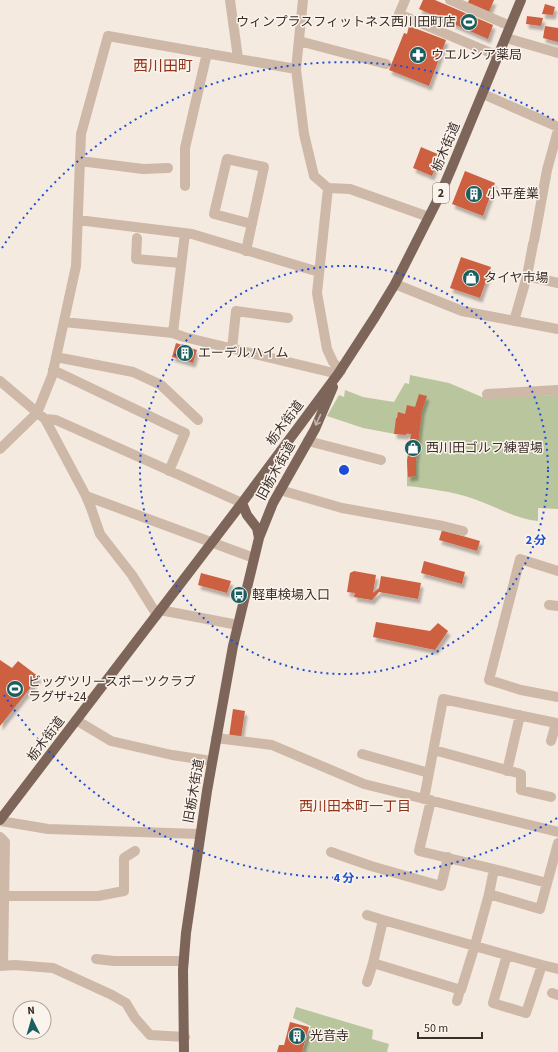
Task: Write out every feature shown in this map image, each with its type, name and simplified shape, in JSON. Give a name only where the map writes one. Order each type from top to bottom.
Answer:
[{"type":"main road","name":"栃木街道","points":[[0,821],[242,503],[339,372],[395,284],[429,217],[452,167],[521,0]]},
{"type":"main road","name":"旧栃木街道","points":[[184,1052],[184,961],[186,933],[200,834],[216,738],[258,533],[280,490],[308,441],[339,372]]},
{"type":"main road","points":[[258,533],[270,500],[302,443],[308,441]]},
{"type":"main road","name":"旧栃木街道","points":[[242,503],[247,515],[258,533]]},
{"type":"main road","points":[[228,521],[240,519],[251,523],[258,533]]},
{"type":"street","points":[[230,0],[238,58]]},
{"type":"street","points":[[303,0],[296,69],[304,134],[314,176],[328,188],[350,189],[429,217]]},
{"type":"street","points":[[405,0],[399,14],[498,56]]},
{"type":"street","points":[[450,0],[510,26]]},
{"type":"street","points":[[0,449],[41,416],[53,370],[76,266],[81,134],[108,36],[296,69]]},
{"type":"street","points":[[506,38],[558,53]]},
{"type":"street","points":[[299,41],[386,64]]},
{"type":"street","points":[[185,186],[185,148],[207,53]]},
{"type":"street","points":[[482,94],[558,128],[547,170],[527,276],[514,321]]},
{"type":"street","points":[[246,251],[252,224],[264,167],[227,158],[214,214],[252,224]]},
{"type":"street","points":[[80,161],[143,169],[168,168]]},
{"type":"street","points":[[328,188],[317,293],[327,349],[339,372]]},
{"type":"street","points":[[78,220],[192,234],[319,272]]},
{"type":"street","points":[[173,333],[185,233]]},
{"type":"street","points":[[137,238],[136,259],[181,264]]},
{"type":"street","points":[[527,276],[558,283]]},
{"type":"street","points":[[395,284],[462,311],[558,329]]},
{"type":"street","points":[[232,349],[236,311],[288,318]]},
{"type":"street","points":[[64,322],[173,333],[232,349],[339,372]]},
{"type":"street","points":[[56,357],[133,372],[161,385],[198,420]]},
{"type":"street","points":[[53,370],[185,433],[169,471]]},
{"type":"street","points":[[0,381],[41,416],[86,496],[100,534],[132,575],[158,612],[238,625]]},
{"type":"street","points":[[487,394],[558,390]]},
{"type":"street","points":[[41,416],[56,420],[242,503]]},
{"type":"street","points":[[308,441],[381,460]]},
{"type":"street","points":[[280,490],[342,508],[463,531]]},
{"type":"street","points":[[86,496],[254,558]]},
{"type":"street","points":[[558,571],[520,559],[489,680],[521,690],[558,697]]},
{"type":"street","points":[[547,883],[448,857],[419,851],[428,800],[429,773],[443,699],[556,723],[551,741]]},
{"type":"street","points":[[507,771],[520,715]]},
{"type":"street","points":[[76,720],[111,741],[172,755],[212,761]]},
{"type":"street","points":[[216,738],[272,745],[364,784],[558,832]]},
{"type":"street","points":[[434,750],[521,774],[521,790],[551,797]]},
{"type":"street","points":[[362,754],[429,773]]},
{"type":"street","points":[[0,821],[48,829],[200,834]]},
{"type":"street","points":[[0,837],[5,842],[2,966],[15,965],[53,968],[126,1003],[135,1018],[150,1035],[184,1037]]},
{"type":"street","points":[[489,894],[540,909],[558,843]]},
{"type":"street","points":[[4,896],[98,896],[124,890],[124,858],[135,851]]},
{"type":"street","points":[[331,852],[371,866],[441,886],[448,857]]},
{"type":"street","points":[[457,1001],[475,945],[489,894],[494,869]]},
{"type":"street","points":[[367,915],[558,969]]},
{"type":"street","points":[[367,982],[383,920]]},
{"type":"street","points":[[507,955],[493,1004],[526,1013],[542,965]]},
{"type":"street","points":[[96,959],[114,961],[184,961]]},
{"type":"street","points":[[372,963],[460,990]]},
{"type":"green space","points":[[410,375],[449,383],[482,397],[558,395],[558,509],[538,508],[538,521],[530,520],[458,494],[407,486],[407,461],[411,434],[395,434],[363,428],[327,416],[339,395],[344,397],[345,390],[363,397],[394,402],[405,383],[409,384]]},
{"type":"green space","points":[[296,1007],[373,1030],[372,1039],[389,1044],[387,1052],[302,1052],[311,1026],[293,1018]]},
{"type":"building","points":[[423,0],[435,0],[493,25],[488,39],[419,9]]},
{"type":"building","points":[[469,0],[494,0],[489,12],[467,5]]},
{"type":"building","points":[[545,4],[555,7],[553,15],[542,14]]},
{"type":"building","points":[[527,16],[543,18],[541,26],[526,24]]},
{"type":"building","name":"ウエルシア薬局","points":[[409,26],[446,40],[429,86],[389,70],[404,33],[407,34]]},
{"type":"building","points":[[545,26],[558,28],[558,42],[543,38]]},
{"type":"building","points":[[421,147],[440,155],[432,176],[413,168]]},
{"type":"building","name":"小平産業","points":[[465,171],[495,183],[483,216],[452,204]]},
{"type":"building","name":"タイヤ市場","points":[[461,257],[491,267],[480,298],[450,288]]},
{"type":"building","name":"エーデルハイム","points":[[176,343],[197,350],[193,363],[172,357]]},
{"type":"building","name":"西川田ゴルフ練習場","points":[[419,394],[427,396],[422,411],[416,461],[416,476],[408,477],[407,461],[411,434],[394,434],[396,418],[398,412],[405,414],[407,405],[415,407]]},
{"type":"building","points":[[442,530],[480,541],[477,551],[439,540]]},
{"type":"building","points":[[424,561],[465,572],[462,584],[421,573]]},
{"type":"building","points":[[354,571],[376,575],[373,593],[379,588],[381,576],[421,583],[418,599],[379,592],[372,600],[354,597],[355,593],[347,592],[350,573]]},
{"type":"building","points":[[201,573],[231,581],[227,593],[198,585]]},
{"type":"building","points":[[376,622],[430,631],[438,623],[448,631],[435,650],[373,637]]},
{"type":"building","name":"ビッグツリースポーツクラブ ラグザ+24","points":[[0,660],[12,668],[18,661],[39,677],[0,726]]},
{"type":"building","points":[[233,709],[245,711],[241,738],[229,737]]},
{"type":"building","name":"光音寺","points":[[290,1022],[309,1027],[302,1052],[277,1052],[279,1045],[284,1045]]},
{"type":"place","name":"ウィンプラスフィットネス西川田町店","points":[[469,22]]},
{"type":"place","name":"ウエルシア薬局","points":[[418,55]]},
{"type":"place","name":"小平産業","points":[[474,194]]},
{"type":"place","name":"タイヤ市場","points":[[471,278]]},
{"type":"place","name":"エーデルハイム","points":[[185,353]]},
{"type":"place","name":"西川田ゴルフ練習場","points":[[413,448]]},
{"type":"place","name":"軽車検場入口","points":[[239,595]]},
{"type":"place","name":"ビッグツリースポーツクラブ ラグザ+24","points":[[15,689]]},
{"type":"place","name":"光音寺","points":[[297,1036]]},
{"type":"district","name":"西川田町","points":[[163,66]]},
{"type":"district","name":"西川田本町一丁目","points":[[355,807]]}]
